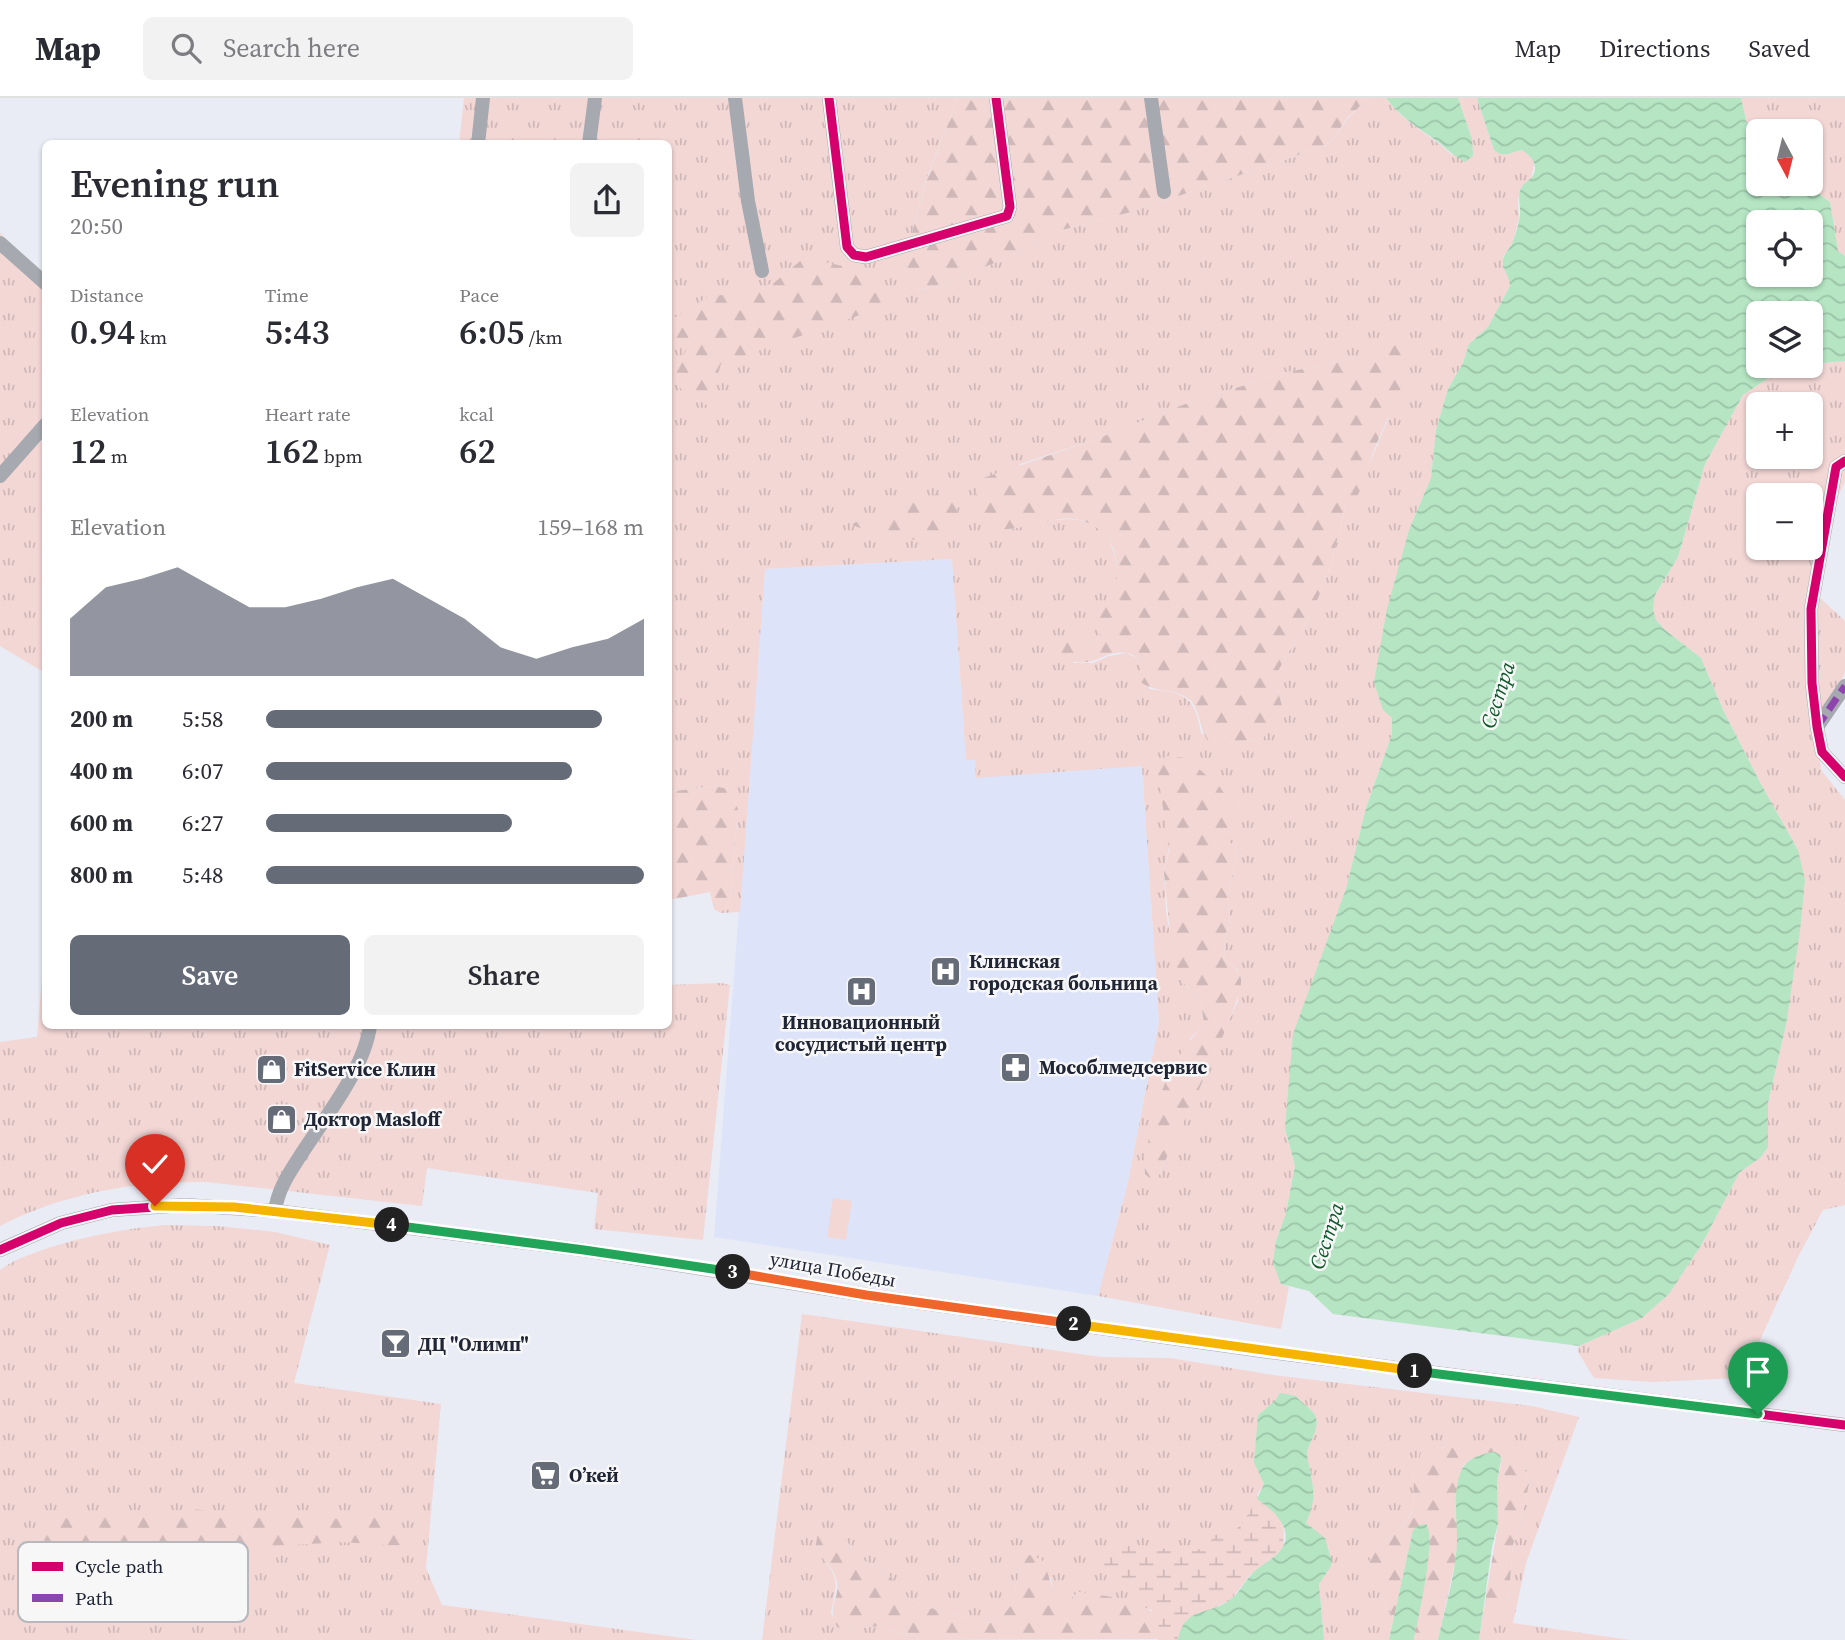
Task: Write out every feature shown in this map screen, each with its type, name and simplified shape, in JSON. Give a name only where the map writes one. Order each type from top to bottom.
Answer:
[{"type":"street","points":[[478,140],[483,98]]},
{"type":"street","points":[[590,140],[595,98]]},
{"type":"street","points":[[735,98],[748,201],[762,271]]},
{"type":"street","points":[[829,98],[847,247],[854,255],[866,257],[1007,216],[1010,207],[996,98]]},
{"type":"street","points":[[1151,98],[1164,192]]},
{"type":"street","points":[[0,243],[42,281]]},
{"type":"street","points":[[0,476],[42,429]]},
{"type":"street","points":[[1845,461],[1836,467],[1811,609],[1812,683],[1816,727],[1822,752],[1845,777]]},
{"type":"street","points":[[1816,727],[1845,686]]},
{"type":"street","points":[[275,1211],[277,1195],[286,1177],[340,1094],[368,1044],[370,1029]]},
{"type":"street","name":"улица Победы","points":[[0,1250],[61,1223],[112,1210],[195,1205],[275,1211],[584,1250],[978,1312],[1845,1425]]},
{"type":"shaded area","name":"Клинская городская больница","points":[[952,559],[966,760],[1142,766],[1159,1022],[1128,1182],[1098,1296],[714,1237],[765,569]]},
{"type":"green space","points":[[464,98],[958,98],[926,180],[905,259],[917,290],[933,287],[1010,257],[1062,230],[1131,212],[1330,143],[1349,117],[1369,98],[1386,98],[1409,121],[1452,155],[1472,139],[1458,98],[1477,98],[1494,150],[1504,154],[1522,150],[1530,155],[1535,162],[1531,178],[1521,187],[1518,200],[1519,218],[1513,242],[1503,257],[1510,286],[1488,327],[1469,344],[1463,363],[1448,389],[1436,430],[1431,478],[1409,530],[1392,734],[1366,808],[1346,889],[1325,952],[1285,1128],[1295,1166],[1286,1213],[1276,1241],[1281,1284],[1289,1287],[1281,1329],[1098,1296],[1128,1182],[1159,1022],[1142,766],[976,778],[975,760],[966,760],[952,559],[765,569],[740,912],[721,913],[730,899],[738,809],[730,789],[712,786],[672,792],[672,140],[459,140]],"holes":[[[1400,345],[1388,419],[1355,499],[1346,504],[1330,568],[1315,606],[1278,671],[1278,691],[1282,706],[1263,738],[1222,745],[1201,733],[1191,704],[1180,695],[1149,689],[1142,660],[1126,653],[1093,663],[1073,663],[1078,641],[1095,642],[1101,636],[1104,618],[1117,585],[1115,558],[1107,538],[1097,527],[1085,522],[1056,520],[1012,529],[1020,464],[1094,440],[1185,404],[1283,373],[1360,357]],[[1186,758],[1196,767],[1228,829],[1227,839],[1237,850],[1227,902],[1231,921],[1225,935],[1224,959],[1238,970],[1238,1001],[1158,1177],[1190,1039],[1204,1024],[1201,1002],[1178,977],[1166,912],[1164,873]]]},
{"type":"green space","points":[[958,98],[1369,98],[1348,117],[1330,143],[1131,212],[1062,230],[1010,257],[933,287],[916,290],[905,259],[926,181]]},
{"type":"green space","points":[[1741,98],[1845,98],[1845,256],[1838,252],[1830,202],[1822,196],[1824,119],[1746,120]]},
{"type":"green space","points":[[0,233],[42,273],[42,671],[0,646]]},
{"type":"green space","points":[[805,257],[878,272],[886,296],[874,310],[721,364],[708,406],[672,381],[688,345],[684,340],[672,346],[672,319],[708,297],[751,291],[775,282]]},
{"type":"green space","points":[[1400,344],[1405,358],[1400,390],[1360,491],[1355,499],[1346,504],[1330,568],[1315,606],[1278,671],[1278,691],[1282,706],[1276,722],[1263,738],[1222,745],[1210,744],[1193,703],[1177,693],[1151,687],[1138,680],[1142,660],[1130,654],[1109,654],[1081,663],[1058,656],[1056,647],[1066,640],[1095,642],[1101,636],[1095,616],[1115,585],[1117,569],[1113,548],[1100,530],[1075,519],[1053,520],[1005,529],[982,524],[976,501],[983,478],[1094,440],[1185,404],[1283,373],[1360,357]]},
{"type":"green space","points":[[1845,361],[1845,481],[1834,505],[1818,596],[1845,621],[1845,672],[1818,736],[1821,770],[1845,800],[1845,1205],[1823,1210],[1740,1378],[1652,1382],[1594,1378],[1578,1352],[1579,1346],[1642,1318],[1669,1294],[1702,1244],[1739,1173],[1761,1157],[1768,1147],[1768,1103],[1786,1025],[1798,850],[1724,712],[1701,658],[1665,630],[1656,620],[1653,609],[1655,595],[1678,557],[1705,464],[1743,395],[1746,393],[1746,469],[1823,469],[1823,392],[1748,392],[1768,378],[1823,378],[1823,363]]},
{"type":"green space","points":[[957,487],[955,520],[947,530],[936,537],[891,537],[851,524]]},
{"type":"green space","points":[[1166,756],[1186,758],[1219,786],[1233,806],[1227,839],[1237,850],[1227,902],[1231,921],[1225,935],[1224,959],[1237,970],[1241,979],[1232,1015],[1220,1043],[1158,1177],[1152,1180],[1145,1174],[1145,1162],[1160,1096],[1177,1059],[1204,1024],[1201,1002],[1178,977],[1172,954],[1164,873],[1169,850],[1157,766]]},
{"type":"green space","points":[[712,786],[730,789],[738,809],[730,899],[721,913],[714,909],[710,892],[672,899],[672,792]]},
{"type":"green space","points":[[42,979],[42,1029],[672,1029],[672,985],[730,985],[703,1240],[594,1229],[598,1193],[427,1168],[422,1206],[206,1182],[179,1182],[126,1187],[75,1197],[0,1226],[0,1042],[37,1037]]},
{"type":"green space","points":[[833,1198],[852,1201],[846,1240],[827,1237]]},
{"type":"green space","points":[[165,1225],[217,1226],[275,1232],[330,1245],[294,1383],[441,1404],[426,1568],[442,1605],[697,1640],[0,1640],[0,1270],[10,1263],[45,1249],[119,1231]]},
{"type":"green space","points":[[802,1314],[1101,1357],[1170,1358],[1273,1375],[1532,1406],[1579,1417],[1526,1563],[1513,1623],[1630,1640],[1479,1640],[1482,1620],[1508,1604],[1513,1544],[1518,1534],[1529,1484],[1523,1463],[1513,1452],[1476,1445],[1436,1448],[1414,1468],[1413,1510],[1403,1527],[1377,1547],[1365,1569],[1366,1579],[1377,1588],[1394,1618],[1389,1640],[1324,1640],[1319,1584],[1328,1570],[1330,1555],[1326,1543],[1306,1523],[1313,1492],[1307,1453],[1316,1430],[1316,1420],[1315,1415],[1296,1396],[1275,1401],[1258,1415],[1257,1468],[1264,1484],[1257,1495],[1275,1512],[1178,1640],[1158,1640],[1152,1610],[1115,1598],[1078,1592],[1065,1604],[1054,1596],[1051,1579],[1030,1556],[1019,1571],[1013,1603],[1000,1619],[988,1623],[929,1608],[910,1600],[890,1576],[855,1555],[848,1543],[815,1548],[835,1578],[831,1614],[847,1630],[878,1626],[888,1631],[912,1634],[922,1640],[762,1640]]},
{"type":"green space","points":[[1494,1443],[1513,1452],[1523,1463],[1529,1484],[1518,1534],[1513,1544],[1508,1605],[1482,1620],[1498,1524],[1497,1483],[1501,1463],[1471,1459],[1463,1466],[1457,1486],[1459,1532],[1456,1558],[1438,1640],[1414,1640],[1429,1545],[1413,1531],[1394,1618],[1377,1588],[1366,1579],[1365,1569],[1377,1547],[1403,1527],[1413,1511],[1414,1468],[1421,1453],[1436,1448]]},
{"type":"green space","points":[[1257,1499],[1275,1512],[1282,1522],[1283,1546],[1279,1553],[1250,1575],[1231,1600],[1218,1606],[1178,1637],[1178,1640],[1158,1640],[1159,1618],[1152,1610],[1136,1604],[1130,1588],[1104,1569],[1104,1556],[1129,1546],[1205,1549],[1215,1535],[1233,1532],[1242,1524]]},
{"type":"green space","points":[[192,1509],[250,1515],[344,1519],[385,1517],[418,1538],[411,1544],[402,1546],[343,1542],[248,1548],[248,1542],[48,1542],[34,1536],[35,1527],[49,1519],[99,1516],[119,1511],[148,1513]]},
{"type":"green space","points":[[833,1532],[848,1543],[855,1555],[890,1576],[910,1600],[929,1608],[988,1623],[1000,1619],[1013,1603],[1019,1571],[1029,1555],[1041,1559],[1053,1589],[1065,1604],[1078,1592],[1132,1602],[1159,1618],[1159,1639],[922,1640],[912,1634],[888,1631],[878,1626],[847,1630],[837,1627],[833,1613],[837,1594],[836,1577],[815,1549],[818,1533]]},
{"type":"water","points":[[1386,98],[1458,98],[1472,139],[1473,156],[1465,162],[1457,157],[1404,117]]},
{"type":"water","name":"Сестра","points":[[1477,98],[1741,98],[1746,120],[1746,196],[1822,196],[1830,202],[1838,251],[1845,256],[1845,361],[1823,363],[1823,301],[1746,301],[1746,378],[1768,378],[1743,395],[1705,464],[1678,557],[1655,595],[1653,609],[1656,620],[1665,630],[1701,658],[1724,712],[1798,850],[1805,880],[1786,1025],[1768,1103],[1768,1147],[1761,1157],[1739,1173],[1702,1244],[1669,1294],[1642,1318],[1579,1346],[1333,1314],[1309,1291],[1281,1284],[1273,1263],[1295,1166],[1285,1128],[1293,1034],[1346,889],[1366,808],[1392,734],[1392,718],[1383,710],[1374,682],[1387,609],[1409,530],[1431,478],[1436,430],[1448,389],[1463,363],[1469,344],[1488,327],[1510,286],[1503,260],[1518,225],[1521,188],[1532,177],[1535,169],[1531,158],[1522,150],[1498,153],[1494,150]]},
{"type":"water","points":[[1280,1393],[1296,1396],[1313,1412],[1316,1420],[1316,1430],[1307,1453],[1313,1494],[1306,1523],[1325,1538],[1331,1558],[1331,1566],[1319,1584],[1324,1640],[1178,1640],[1181,1629],[1191,1617],[1233,1598],[1254,1571],[1277,1554],[1285,1543],[1286,1535],[1280,1521],[1257,1499],[1264,1484],[1254,1462],[1258,1415],[1275,1401]]},
{"type":"water","points":[[1495,1452],[1501,1459],[1497,1483],[1498,1524],[1492,1547],[1479,1640],[1438,1640],[1456,1555],[1458,1479],[1462,1469],[1472,1459]]},
{"type":"water","points":[[1426,1524],[1429,1532],[1428,1561],[1414,1640],[1389,1640],[1413,1530]]},
{"type":"marked path","points":[[1817,727],[1845,686]]},
{"type":"cycle path","points":[[829,98],[847,247],[854,255],[866,257],[1007,216],[1010,207],[996,98]]},
{"type":"cycle path","points":[[1845,461],[1836,467],[1811,609],[1812,683],[1822,752],[1845,777]]},
{"type":"cycle path","points":[[0,1250],[61,1223],[112,1210],[185,1205],[275,1211],[584,1250],[866,1295],[1263,1351],[1845,1425]]},
{"type":"place","name":"Клинская городская больница","points":[[946,972]]},
{"type":"place","name":"Инновационный сосудистый центр","points":[[861,991]]},
{"type":"place","name":"Мособлмедсервис","points":[[1016,1067]]},
{"type":"place","name":"FitService Клин","points":[[271,1069]]},
{"type":"place","name":"Доктор Masloff","points":[[281,1119]]},
{"type":"place","name":"ДЦ \"Олимп\"","points":[[395,1344]]},
{"type":"place","name":"О’кей","points":[[546,1475]]},
{"type":"route","points":[[155,1206],[206,1205],[275,1211],[584,1250],[978,1312],[1758,1414]]}]
